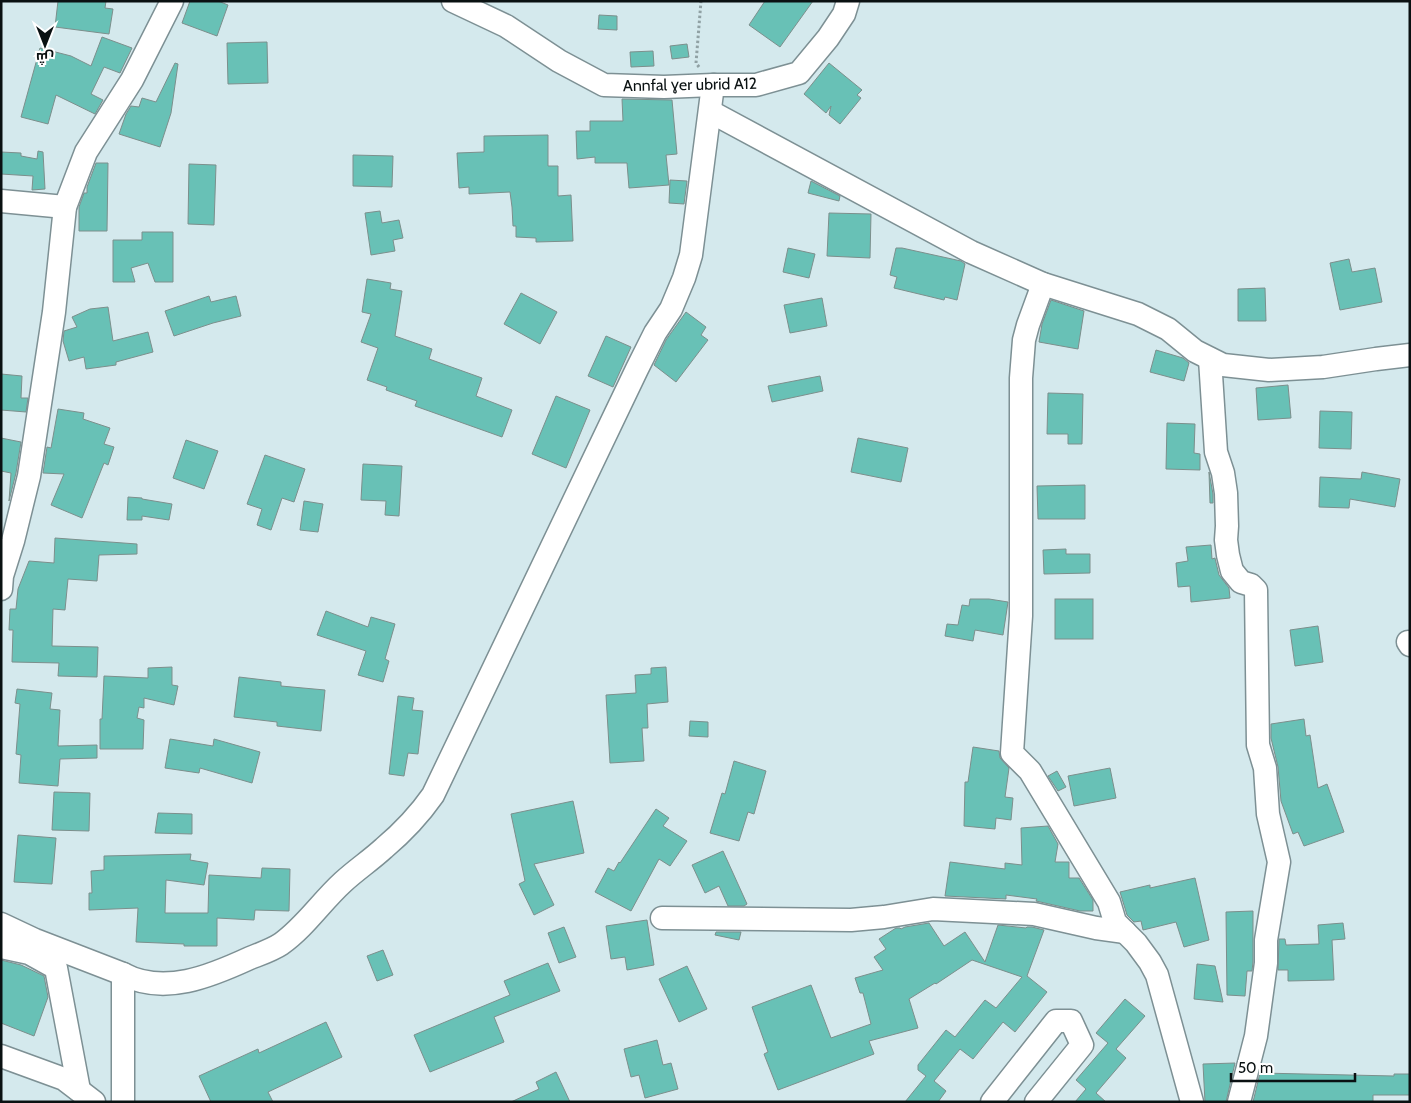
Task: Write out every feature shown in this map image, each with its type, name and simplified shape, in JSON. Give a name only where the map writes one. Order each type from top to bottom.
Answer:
[{"type":"street","points":[[1,589],[2,576],[28,476],[54,312],[65,206],[86,152],[132,80],[172,1]]},
{"type":"street","name":"Annfal ɣer ubrid A12","points":[[453,1],[506,26],[559,61],[604,85],[664,87],[756,85],[799,73],[828,38],[844,14],[848,1]]},
{"type":"street","points":[[1,924],[35,940],[134,980],[159,985],[187,982],[213,974],[280,945],[303,926],[342,883],[411,824],[433,795],[637,369],[671,309],[684,278],[692,247],[713,85]]},
{"type":"street","points":[[710,112],[971,252],[1043,284],[1138,314],[1168,329],[1195,351],[1223,365],[1269,370],[1324,367],[1410,355]]},
{"type":"street","points":[[1,201],[65,206]]},
{"type":"street","points":[[1043,284],[1024,340],[1021,378],[1022,616],[1012,754],[1030,771],[1109,902],[1115,922],[1136,943],[1157,975],[1192,1102]]},
{"type":"street","points":[[1210,359],[1216,452],[1226,493],[1226,540],[1228,555],[1232,571],[1241,582],[1251,585],[1256,590],[1258,745],[1265,768],[1268,814],[1279,862],[1266,940],[1266,963],[1256,1036],[1240,1102]]},
{"type":"street","points":[[662,918],[851,920],[933,909],[1034,914],[1096,928],[1124,932]]},
{"type":"street","points":[[1,947],[29,953],[56,968],[87,1096]]},
{"type":"street","points":[[123,974],[123,1102]]},
{"type":"street","points":[[992,1102],[1056,1021],[1071,1021],[1082,1045],[1036,1102]]},
{"type":"street","points":[[1,1056],[64,1078],[87,1096]]},
{"type":"path","points":[[702,1],[696,63],[713,85]]},
{"type":"building","points":[[58,1],[106,1],[105,8],[113,9],[109,34],[55,27]]},
{"type":"building","points":[[190,1],[218,1],[228,5],[217,36],[182,23]]},
{"type":"building","points":[[765,1],[813,1],[780,47],[749,25]]},
{"type":"building","points":[[599,15],[617,16],[617,30],[598,29]]},
{"type":"building","points":[[102,37],[132,48],[120,73],[104,67],[91,94],[103,100],[95,114],[56,95],[48,124],[21,117],[40,48],[71,56],[91,66]]},
{"type":"building","points":[[267,42],[268,83],[228,84],[227,43]]},
{"type":"building","points":[[687,44],[689,57],[672,59],[670,46]]},
{"type":"building","points":[[653,51],[654,66],[631,67],[630,52]]},
{"type":"building","points":[[175,63],[178,64],[171,113],[160,147],[119,134],[131,106],[139,107],[142,98],[156,102]]},
{"type":"building","points":[[829,63],[862,90],[857,95],[861,98],[840,124],[829,115],[831,106],[826,113],[804,94]]},
{"type":"building","points":[[622,99],[672,100],[677,154],[666,155],[669,185],[629,188],[627,163],[595,163],[595,157],[577,159],[576,131],[590,131],[590,121],[623,121]]},
{"type":"building","points":[[548,135],[548,166],[558,166],[558,196],[571,195],[573,241],[536,242],[536,238],[516,237],[516,226],[513,226],[510,192],[469,194],[469,187],[459,188],[457,153],[484,152],[484,136]]},
{"type":"building","points":[[38,151],[43,152],[45,189],[32,190],[33,176],[1,174],[1,152],[21,153],[21,156],[37,159]]},
{"type":"building","points":[[353,155],[393,156],[392,187],[353,186]]},
{"type":"building","points":[[96,163],[108,163],[107,231],[79,231],[79,207],[84,193],[87,193],[87,187]]},
{"type":"building","points":[[189,164],[216,165],[214,225],[188,224]]},
{"type":"building","points":[[670,180],[687,181],[684,204],[669,203]]},
{"type":"building","points":[[811,181],[840,196],[839,201],[808,193]]},
{"type":"building","points":[[380,211],[382,223],[399,220],[403,238],[393,240],[395,251],[371,255],[365,213]]},
{"type":"building","points":[[829,213],[871,214],[870,258],[827,256]]},
{"type":"building","points":[[142,232],[173,232],[173,282],[155,282],[148,263],[131,268],[135,282],[113,282],[113,240],[142,240]]},
{"type":"building","points":[[788,248],[815,254],[809,278],[783,272]]},
{"type":"building","points":[[896,248],[961,261],[965,264],[957,300],[945,297],[944,300],[894,288],[897,277],[890,275]]},
{"type":"building","points":[[1349,259],[1352,272],[1375,268],[1382,302],[1340,310],[1330,263]]},
{"type":"building","points":[[367,279],[391,283],[390,289],[402,291],[395,336],[432,349],[429,359],[482,378],[476,396],[512,410],[502,437],[415,406],[417,401],[386,390],[387,387],[367,380],[378,348],[361,342],[371,314],[362,312]]},
{"type":"building","points":[[1265,288],[1266,321],[1238,321],[1238,289]]},
{"type":"building","points":[[521,293],[557,312],[540,344],[504,324]]},
{"type":"building","points":[[209,296],[211,302],[236,296],[241,316],[174,336],[165,311]]},
{"type":"building","points":[[822,298],[827,326],[790,333],[784,305]]},
{"type":"building","points":[[1051,300],[1084,311],[1078,349],[1039,342],[1042,324]]},
{"type":"building","points":[[108,307],[113,341],[148,332],[153,352],[116,362],[116,365],[86,369],[84,357],[69,361],[63,341],[64,331],[77,327],[72,317],[90,309]]},
{"type":"building","points":[[686,312],[706,327],[701,335],[708,340],[676,382],[654,365],[666,340]]},
{"type":"building","points":[[606,336],[631,347],[613,387],[588,376]]},
{"type":"building","points":[[1156,350],[1183,358],[1189,363],[1184,381],[1150,372]]},
{"type":"building","points":[[1,374],[22,376],[21,398],[28,398],[26,412],[1,410]]},
{"type":"building","points":[[820,376],[823,391],[772,402],[768,386]]},
{"type":"building","points":[[1288,385],[1291,418],[1258,420],[1256,388]]},
{"type":"building","points":[[1048,393],[1083,394],[1082,444],[1068,444],[1068,434],[1047,434]]},
{"type":"building","points":[[556,396],[590,410],[566,468],[532,454]]},
{"type":"building","points":[[58,409],[84,413],[83,419],[110,428],[104,444],[114,447],[108,465],[104,463],[82,518],[51,505],[64,474],[43,473],[47,447],[51,448]]},
{"type":"building","points":[[1320,411],[1352,412],[1351,449],[1319,448]]},
{"type":"building","points":[[1167,423],[1195,424],[1194,453],[1200,454],[1200,470],[1166,469]]},
{"type":"building","points":[[1,438],[21,442],[9,501],[11,473],[1,471]]},
{"type":"building","points":[[858,438],[908,448],[901,482],[851,472]]},
{"type":"building","points":[[186,440],[218,451],[204,489],[173,478]]},
{"type":"building","points":[[265,455],[305,469],[294,502],[282,498],[271,530],[257,525],[262,509],[247,504]]},
{"type":"building","points":[[363,464],[402,466],[399,516],[385,515],[386,501],[361,500]]},
{"type":"building","points":[[1209,472],[1213,494],[1213,503],[1210,503]]},
{"type":"building","points":[[1362,472],[1400,479],[1395,507],[1350,499],[1349,508],[1319,507],[1320,477],[1361,479]]},
{"type":"building","points":[[1085,485],[1085,519],[1038,519],[1037,486]]},
{"type":"building","points":[[128,497],[172,504],[169,520],[142,516],[142,520],[127,520]]},
{"type":"building","points":[[304,501],[323,504],[318,532],[300,530]]},
{"type":"building","points":[[55,538],[137,544],[137,554],[99,555],[97,581],[68,579],[65,610],[53,609],[52,646],[98,647],[97,677],[58,676],[59,663],[12,662],[13,630],[9,630],[10,609],[16,609],[18,589],[29,561],[54,563]]},
{"type":"building","points":[[1211,545],[1212,559],[1215,558],[1219,575],[1229,588],[1230,598],[1191,602],[1190,586],[1178,587],[1176,563],[1188,561],[1186,547]]},
{"type":"building","points":[[1066,549],[1066,554],[1090,554],[1090,573],[1044,574],[1043,550]]},
{"type":"building","points":[[970,599],[1008,602],[1003,635],[975,630],[973,641],[945,636],[947,624],[958,625],[962,605],[969,606]]},
{"type":"building","points":[[1055,599],[1093,599],[1093,639],[1055,639]]},
{"type":"building","points":[[326,611],[368,627],[371,617],[395,624],[385,659],[389,661],[383,682],[358,675],[366,651],[317,635]]},
{"type":"building","points":[[1318,626],[1323,662],[1295,666],[1290,630]]},
{"type":"building","points":[[172,667],[172,685],[178,686],[174,705],[144,698],[144,708],[139,707],[137,718],[144,720],[143,749],[100,749],[100,719],[102,719],[104,676],[148,678],[148,668]]},
{"type":"building","points":[[666,667],[668,702],[647,704],[648,728],[642,728],[644,761],[610,763],[606,695],[636,693],[635,675],[651,674],[651,668]]},
{"type":"building","points":[[239,677],[281,682],[281,686],[325,690],[321,731],[277,726],[277,722],[234,717]]},
{"type":"building","points":[[17,689],[52,693],[50,709],[60,710],[58,746],[97,745],[97,758],[60,759],[58,786],[19,783],[21,755],[16,754],[20,704],[15,703]]},
{"type":"building","points":[[398,696],[414,698],[412,710],[423,711],[418,754],[408,753],[404,776],[389,774]]},
{"type":"building","points":[[1304,719],[1306,736],[1310,735],[1318,788],[1327,784],[1344,832],[1304,846],[1298,832],[1293,834],[1281,801],[1278,767],[1271,738],[1271,724]]},
{"type":"building","points":[[690,721],[708,722],[708,737],[689,736]]},
{"type":"building","points":[[170,739],[213,746],[214,739],[260,752],[252,783],[200,768],[199,773],[165,768]]},
{"type":"building","points":[[973,747],[999,751],[1000,758],[1009,768],[1005,797],[1013,798],[1011,820],[996,818],[995,829],[964,826],[965,782],[968,782]]},
{"type":"building","points":[[734,761],[766,771],[754,814],[748,812],[739,841],[710,833],[722,793],[725,794]]},
{"type":"building","points":[[1110,768],[1116,798],[1074,806],[1068,776]]},
{"type":"building","points":[[1057,771],[1066,787],[1058,791],[1048,776]]},
{"type":"building","points":[[54,792],[90,793],[89,831],[52,830]]},
{"type":"building","points":[[573,801],[584,853],[534,864],[554,905],[534,915],[519,884],[525,881],[511,814]]},
{"type":"building","points":[[656,809],[669,818],[663,826],[687,841],[670,866],[659,859],[631,911],[595,892],[608,868],[614,871]]},
{"type":"building","points":[[158,813],[192,814],[192,834],[155,833]]},
{"type":"building","points":[[1048,826],[1058,844],[1055,862],[1069,862],[1069,878],[1079,878],[1093,900],[1093,911],[1080,911],[1036,901],[1037,899],[1006,895],[1006,899],[945,896],[950,862],[1005,869],[1005,863],[1022,865],[1021,828]]},
{"type":"building","points":[[18,835],[56,838],[52,884],[14,882]]},
{"type":"building","points":[[723,851],[747,904],[744,906],[728,906],[719,886],[705,893],[692,865]]},
{"type":"building","points":[[191,854],[190,860],[208,863],[204,885],[166,880],[165,913],[208,913],[209,875],[261,878],[262,868],[290,869],[289,911],[255,910],[254,920],[217,918],[217,946],[184,946],[184,944],[136,942],[138,908],[89,910],[89,893],[92,893],[91,871],[104,870],[104,856]]},
{"type":"building","points":[[1195,878],[1209,940],[1184,947],[1176,922],[1143,930],[1141,921],[1134,922],[1127,915],[1120,892],[1150,885],[1150,888]]},
{"type":"building","points":[[1253,911],[1253,962],[1252,971],[1247,971],[1245,996],[1227,995],[1226,912]]},
{"type":"building","points":[[647,920],[654,965],[627,970],[625,957],[611,959],[606,926]]},
{"type":"building","points":[[929,923],[944,946],[965,932],[985,962],[998,925],[1032,927],[1044,930],[1027,976],[1047,992],[1015,1032],[1003,1022],[973,1059],[960,1049],[934,1081],[946,1091],[938,1102],[905,1102],[926,1076],[918,1070],[918,1065],[946,1030],[955,1037],[985,1000],[996,1008],[1022,977],[972,960],[909,999],[918,1028],[869,1041],[874,1054],[778,1090],[764,1054],[768,1052],[752,1007],[811,985],[831,1038],[871,1024],[863,993],[860,993],[855,978],[883,970],[874,957],[886,949],[879,939],[896,928],[901,929]]},
{"type":"building","points":[[1343,923],[1345,939],[1332,940],[1334,980],[1288,981],[1288,970],[1278,970],[1279,939],[1285,939],[1286,945],[1319,944],[1318,925]]},
{"type":"building","points":[[564,927],[576,957],[559,963],[548,933]]},
{"type":"building","points":[[716,932],[741,932],[739,940],[715,935]]},
{"type":"building","points":[[383,950],[393,975],[377,981],[367,956]]},
{"type":"building","points":[[1,960],[21,965],[44,976],[48,997],[34,1036],[1,1023]]},
{"type":"building","points":[[548,963],[560,991],[494,1017],[504,1042],[430,1072],[414,1035],[510,995],[504,981]]},
{"type":"building","points":[[1197,964],[1215,966],[1223,1002],[1194,999]]},
{"type":"building","points":[[687,966],[707,1009],[679,1022],[659,979]]},
{"type":"building","points":[[1125,999],[1145,1016],[1116,1049],[1126,1058],[1096,1093],[1106,1102],[1075,1102],[1086,1089],[1076,1080],[1108,1043],[1096,1033]]},
{"type":"building","points":[[326,1022],[342,1057],[268,1092],[273,1102],[211,1102],[199,1076],[258,1049],[259,1053]]},
{"type":"building","points":[[657,1040],[663,1065],[671,1063],[678,1089],[645,1098],[639,1075],[631,1077],[624,1049]]},
{"type":"building","points":[[1235,1063],[1226,1102],[1205,1102],[1203,1064]]},
{"type":"building","points":[[556,1072],[570,1102],[511,1102],[539,1089],[536,1082]]},
{"type":"building","points":[[1260,1073],[1394,1076],[1394,1074],[1410,1074],[1410,1095],[1373,1095],[1373,1102],[1253,1102]]}]
